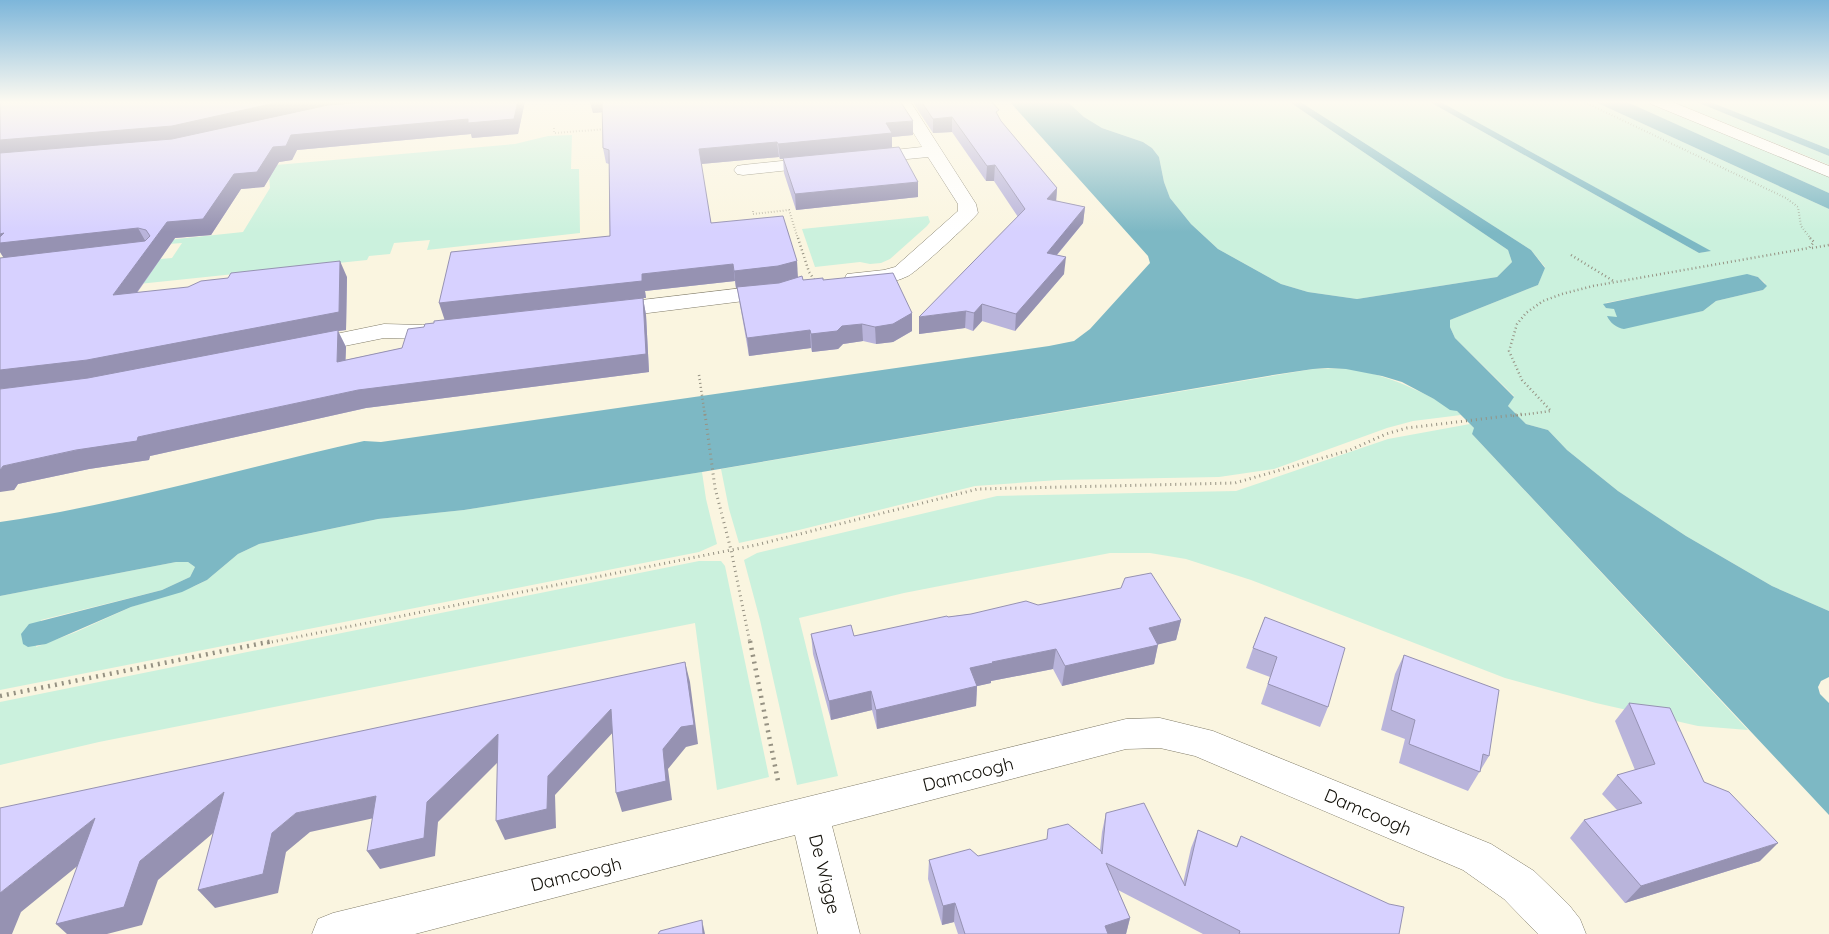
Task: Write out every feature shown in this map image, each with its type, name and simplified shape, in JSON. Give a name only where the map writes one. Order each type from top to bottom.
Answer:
[{"type":"street","points":[[586,314],[780,291],[806,284],[887,276],[902,271],[968,213],[967,204],[929,145]]},
{"type":"street","points":[[1763,145],[1829,172]]},
{"type":"street","points":[[743,170],[934,152]]},
{"type":"street","points":[[289,350],[384,331],[422,332],[460,328]]},
{"type":"street","name":"Damcoogh","points":[[333,934],[1126,734],[1160,733],[1200,742],[1477,857],[1519,885],[1554,920],[1565,934]]},
{"type":"street","name":"De Wigge","points":[[798,817],[840,934]]},
{"type":"path","points":[[1673,145],[1798,206],[1801,226],[1814,242],[1809,248]]},
{"type":"path","points":[[753,211],[754,214],[790,210],[809,272],[806,284]]},
{"type":"path","points":[[0,696],[756,545],[978,489],[1235,483],[1350,450],[1386,434],[1407,428],[1445,422],[1551,411],[1522,380],[1509,351],[1519,322],[1538,304],[1565,292],[1829,245]]},
{"type":"path","points":[[1570,255],[1615,282]]},
{"type":"path","points":[[699,375],[714,479],[730,550],[798,817]]},
{"type":"green space","points":[[508,145],[572,145],[571,169],[579,169],[580,233],[427,250],[430,240],[394,243],[390,254],[369,256],[367,260],[129,285],[149,260],[172,258],[182,243],[156,245],[158,241],[243,232],[270,188],[269,176],[276,165]]},
{"type":"green space","points":[[1147,145],[1352,145],[1508,250],[1512,262],[1497,277],[1357,299],[1308,292],[1281,284],[1218,249],[1191,224],[1170,198],[1164,182],[1159,157]]},
{"type":"green space","points":[[1367,145],[1506,145],[1699,253],[1710,251],[1518,145],[1688,145],[1829,209],[1829,611],[1772,586],[1686,536],[1618,491],[1567,450],[1548,430],[1526,424],[1508,406],[1514,396],[1455,338],[1450,327],[1450,320],[1538,285],[1545,267],[1531,250]],"holes":[[[1750,275],[1758,277],[1765,283],[1763,290],[1716,301],[1703,311],[1663,319],[1609,321],[1618,318],[1614,309],[1605,303]]]},
{"type":"green space","points":[[1722,145],[1751,145],[1829,177],[1829,193]]},
{"type":"green space","points":[[1779,145],[1801,145],[1829,156],[1829,165]]},
{"type":"green space","points":[[1818,145],[1829,145],[1829,149]]},
{"type":"green space","points":[[928,216],[930,222],[927,226],[890,259],[881,263],[870,264],[860,262],[815,267],[802,229]]},
{"type":"green space","points":[[1313,369],[1348,369],[1391,379],[1457,411],[1461,415],[1413,421],[1387,428],[1274,469],[1219,477],[1058,480],[975,486],[739,543],[729,509],[721,469]]},
{"type":"green space","points":[[1470,424],[1475,429],[1472,434],[1748,730],[1698,726],[1596,703],[1505,678],[1251,580],[1186,559],[1150,553],[1110,553],[904,593],[799,618],[838,776],[797,785],[760,620],[744,560],[757,553],[997,496],[1236,491],[1388,439]]},
{"type":"green space","points":[[702,472],[706,499],[717,544],[699,552],[0,690],[0,596],[176,562],[188,562],[195,567],[190,577],[162,590],[41,620],[36,647],[76,632],[131,607],[195,586],[207,580],[238,554],[259,544],[378,519],[464,510]]},
{"type":"green space","points":[[699,561],[721,561],[725,566],[769,777],[717,790],[695,623],[99,742],[0,765],[0,702]]},
{"type":"water","points":[[1048,145],[1147,145],[1159,157],[1164,182],[1170,198],[1191,224],[1218,249],[1281,284],[1308,292],[1357,299],[1497,277],[1512,262],[1508,250],[1352,145],[1367,145],[1531,250],[1545,268],[1538,285],[1450,320],[1450,327],[1455,338],[1514,397],[1508,406],[1526,424],[1548,430],[1567,450],[1618,491],[1686,536],[1772,586],[1829,611],[1829,677],[1821,681],[1818,687],[1820,694],[1829,703],[1829,815],[1472,434],[1474,428],[1457,411],[1450,410],[1402,382],[1346,369],[1313,369],[1273,375],[702,472],[464,510],[378,519],[259,544],[238,554],[207,580],[182,592],[131,607],[46,644],[28,647],[23,644],[21,634],[29,624],[162,590],[190,577],[195,567],[188,562],[176,562],[0,596],[0,522],[137,496],[364,441],[381,442],[1074,341],[1090,329],[1150,263],[1148,256]]},
{"type":"water","points":[[1506,145],[1518,145],[1711,251],[1699,253]]},
{"type":"water","points":[[1688,145],[1722,145],[1829,193],[1829,209]]},
{"type":"water","points":[[1801,145],[1818,145],[1829,149],[1829,156]]},
{"type":"water","points":[[1747,274],[1758,277],[1767,286],[1763,290],[1716,301],[1703,311],[1624,329],[1610,321],[1607,316],[1617,317],[1614,309],[1606,308],[1603,304]]},
{"type":"building","points":[[103,145],[287,145],[273,147],[257,172],[234,174],[203,219],[167,222],[113,295],[188,287],[201,281],[228,278],[231,273],[340,261],[339,312],[87,360],[0,370],[0,258],[145,241],[150,236],[146,230],[138,228],[0,243],[0,237],[4,233],[0,234],[0,153]]},
{"type":"building","points":[[603,145],[748,145],[699,149],[711,223],[783,216],[797,261],[778,266],[734,271],[733,264],[642,274],[642,281],[439,303],[451,252],[610,236],[609,150],[603,148]]},
{"type":"building","points":[[972,145],[1021,145],[1057,188],[1047,199],[1085,207],[1047,253],[1066,257],[1016,314],[982,304],[974,313],[966,311],[919,317],[1025,209],[995,165],[987,166]]},
{"type":"building","points":[[899,147],[918,182],[795,194],[783,158]]},
{"type":"building","points":[[893,273],[912,313],[893,324],[875,327],[862,324],[842,326],[837,331],[811,334],[810,330],[747,338],[737,287],[779,283],[802,276],[803,280],[823,278],[823,280]]},
{"type":"building","points":[[643,298],[646,354],[358,390],[138,437],[137,441],[76,450],[3,466],[0,470],[0,389],[88,378],[338,330],[337,362],[402,348],[408,329],[424,327],[425,324],[434,323],[434,321]]},
{"type":"building","points":[[1151,573],[1181,620],[1149,628],[1158,645],[1065,666],[1056,649],[992,662],[970,668],[977,686],[876,710],[871,691],[829,701],[811,634],[851,625],[854,636],[947,616],[971,614],[1026,601],[1038,605],[1121,588],[1125,578]]},
{"type":"building","points":[[1265,617],[1345,648],[1328,707],[1268,684],[1277,657],[1253,648]]},
{"type":"building","points":[[1404,655],[1499,690],[1489,756],[1483,754],[1480,772],[1409,744],[1415,720],[1391,710]]},
{"type":"building","points":[[685,662],[694,725],[681,727],[663,749],[666,781],[616,793],[611,709],[548,776],[547,809],[496,821],[498,734],[427,802],[424,838],[367,851],[376,796],[296,813],[272,833],[263,874],[198,890],[224,792],[140,861],[124,907],[56,924],[95,818],[0,893],[0,808]]},
{"type":"building","points":[[1629,703],[1670,708],[1704,782],[1729,792],[1778,843],[1641,886],[1584,820],[1642,803],[1617,775],[1655,764]]},
{"type":"building","points":[[1144,803],[1185,886],[1198,830],[1237,847],[1241,836],[1389,904],[1404,907],[1399,934],[1239,934],[1240,931],[1106,863],[1130,918],[1105,926],[1108,934],[965,934],[955,903],[943,906],[929,860],[970,849],[978,856],[1047,839],[1048,829],[1068,824],[1101,851],[1102,854],[1106,813]]},
{"type":"building","points":[[702,920],[703,934],[658,934],[660,931]]}]
